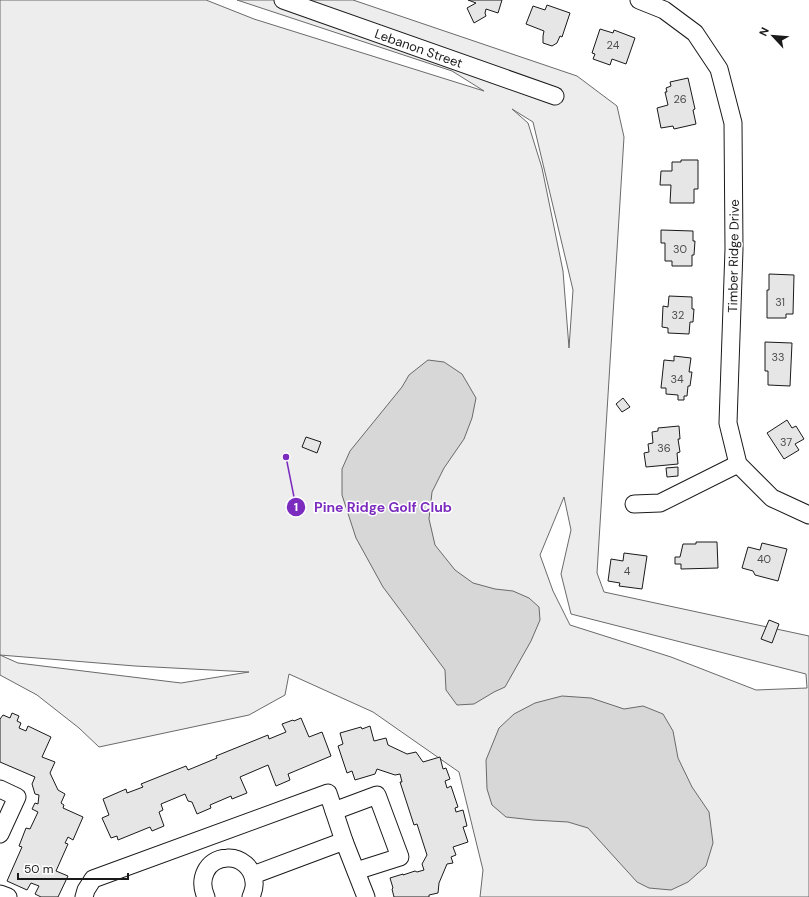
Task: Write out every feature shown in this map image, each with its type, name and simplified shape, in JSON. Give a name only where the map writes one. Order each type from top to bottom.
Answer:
[{"type":"street","name":"Lebanon Street","points":[[283,0],[555,96]]},
{"type":"street","name":"Timber Ridge Drive","points":[[640,0],[664,10],[695,33],[719,69],[734,123],[734,249],[728,423],[738,464]]},
{"type":"street","points":[[634,504],[660,503],[738,464],[772,498],[809,515]]},
{"type":"street","points":[[0,788],[17,796],[0,834]]},
{"type":"street","points":[[84,897],[86,890],[93,879],[328,793],[344,841],[366,897]]},
{"type":"street","points":[[334,811],[377,795],[400,857],[356,871]]},
{"type":"street","points":[[253,875],[344,841]]},
{"type":"street","points":[[204,897],[202,879],[205,871],[218,860],[226,858],[235,858],[249,868],[255,882],[251,897]]},
{"type":"street","points":[[0,894],[8,897]]},
{"type":"shaded area","points":[[0,0],[206,0],[254,19],[484,91],[452,71],[237,0],[353,0],[577,76],[617,106],[624,137],[597,573],[604,592],[809,636],[809,897],[480,897],[483,870],[459,772],[373,712],[289,674],[285,695],[249,715],[99,747],[79,728],[37,695],[0,675]],"holes":[[[512,109],[533,122],[573,290],[569,348],[563,271],[542,168],[528,123]],[[564,497],[571,530],[561,574],[571,614],[806,674],[807,688],[756,690],[671,657],[570,625],[553,591],[540,555]],[[0,655],[135,666],[249,672],[181,683],[18,663]]]},
{"type":"shaded area","points":[[428,360],[444,362],[462,374],[476,398],[472,418],[464,439],[444,468],[432,492],[429,519],[435,545],[455,570],[473,583],[495,589],[513,591],[529,598],[539,607],[540,620],[531,641],[505,687],[474,704],[457,705],[446,690],[445,670],[383,587],[356,538],[342,495],[342,469],[350,451],[402,387],[409,375]]},
{"type":"shaded area","points":[[562,696],[591,698],[624,709],[643,706],[663,714],[673,731],[678,758],[692,787],[709,812],[713,843],[706,866],[688,882],[671,890],[649,888],[637,882],[588,828],[568,822],[506,817],[492,805],[487,789],[486,760],[499,728],[514,714],[535,703]]},
{"type":"building","points":[[468,0],[502,0],[498,13],[486,9],[486,16],[474,23],[467,8],[476,3]]},
{"type":"building","points":[[547,5],[570,13],[562,37],[560,36],[557,43],[552,46],[543,43],[544,31],[526,24],[533,6],[545,10]]},
{"type":"building","points":[[600,29],[613,33],[614,30],[635,38],[626,64],[612,59],[610,65],[593,59],[595,54],[592,53]]},
{"type":"building","points":[[688,78],[695,109],[693,110],[696,124],[674,129],[673,126],[661,128],[657,108],[668,105],[665,92],[667,92],[666,88],[671,86],[670,82]]},
{"type":"building","points":[[681,160],[698,160],[698,189],[694,189],[694,203],[670,203],[671,185],[660,185],[661,171],[672,171],[672,162],[681,162]]},
{"type":"building","points":[[661,230],[693,231],[693,241],[695,241],[694,255],[692,255],[692,266],[672,266],[672,261],[665,261],[665,243],[661,243]]},
{"type":"building","points":[[769,274],[794,275],[793,314],[786,314],[786,318],[767,318],[767,290],[769,290]]},
{"type":"building","points":[[669,296],[692,297],[692,309],[694,309],[693,322],[690,322],[689,334],[668,333],[668,328],[662,327],[663,306],[668,307]]},
{"type":"building","points":[[765,342],[792,343],[790,386],[768,385],[768,371],[765,371]]},
{"type":"building","points":[[674,356],[691,358],[689,372],[692,372],[690,386],[688,386],[687,396],[684,396],[684,400],[678,400],[678,395],[666,394],[666,388],[661,388],[664,360],[674,361]]},
{"type":"building","points":[[623,398],[630,407],[622,412],[616,404]]},
{"type":"building","points":[[787,420],[792,428],[796,426],[804,439],[795,444],[799,450],[784,459],[767,433]]},
{"type":"building","points":[[679,426],[680,439],[678,439],[680,452],[677,453],[678,464],[646,467],[644,453],[649,452],[648,444],[653,443],[652,432],[658,431],[658,428]]},
{"type":"building","points":[[306,437],[321,442],[317,453],[302,447]]},
{"type":"building","points":[[678,467],[678,476],[667,477],[666,468]]},
{"type":"building","points":[[696,542],[717,542],[718,568],[681,569],[681,564],[675,564],[675,557],[680,557],[683,544],[696,544]]},
{"type":"building","points":[[762,543],[787,549],[778,581],[755,575],[753,571],[742,568],[748,547],[760,550]]},
{"type":"building","points":[[624,553],[647,556],[642,589],[619,586],[620,583],[608,581],[611,559],[623,561]]},
{"type":"building","points":[[769,620],[779,624],[772,643],[761,639]]},
{"type":"building","points":[[12,713],[19,716],[17,721],[21,723],[19,728],[26,731],[28,726],[51,737],[42,757],[55,762],[50,773],[58,790],[65,794],[61,803],[64,805],[63,808],[83,817],[73,840],[68,837],[65,843],[68,844],[56,871],[68,876],[58,897],[41,897],[35,894],[39,886],[31,883],[27,890],[7,881],[22,847],[19,846],[26,828],[30,829],[38,812],[32,809],[35,803],[38,804],[39,795],[35,794],[32,784],[35,777],[0,762],[0,719],[3,715],[10,718]]},
{"type":"building","points":[[301,718],[309,737],[322,732],[331,756],[288,774],[290,780],[276,786],[268,765],[240,777],[247,793],[232,799],[231,796],[210,805],[211,808],[197,814],[192,802],[188,801],[185,794],[161,804],[163,810],[159,812],[164,826],[152,831],[150,827],[118,840],[117,836],[111,838],[102,818],[109,815],[103,799],[126,789],[127,793],[143,787],[141,784],[186,766],[188,770],[217,758],[216,756],[268,735],[269,739],[286,732],[282,724]]},
{"type":"building","points":[[370,726],[374,741],[386,738],[388,745],[407,754],[416,752],[423,762],[440,757],[443,769],[446,768],[450,779],[445,781],[447,788],[451,786],[458,807],[455,808],[456,812],[463,810],[467,826],[463,827],[468,842],[453,847],[456,855],[451,857],[453,863],[447,864],[439,883],[438,893],[429,895],[429,897],[394,897],[392,889],[390,878],[424,870],[422,864],[427,855],[417,824],[414,825],[400,782],[402,782],[400,774],[395,775],[377,769],[375,774],[355,780],[352,771],[347,773],[338,746],[343,744],[340,733]]},
{"type":"place","name":"Pine Ridge Golf Club","points":[[286,457]]}]
